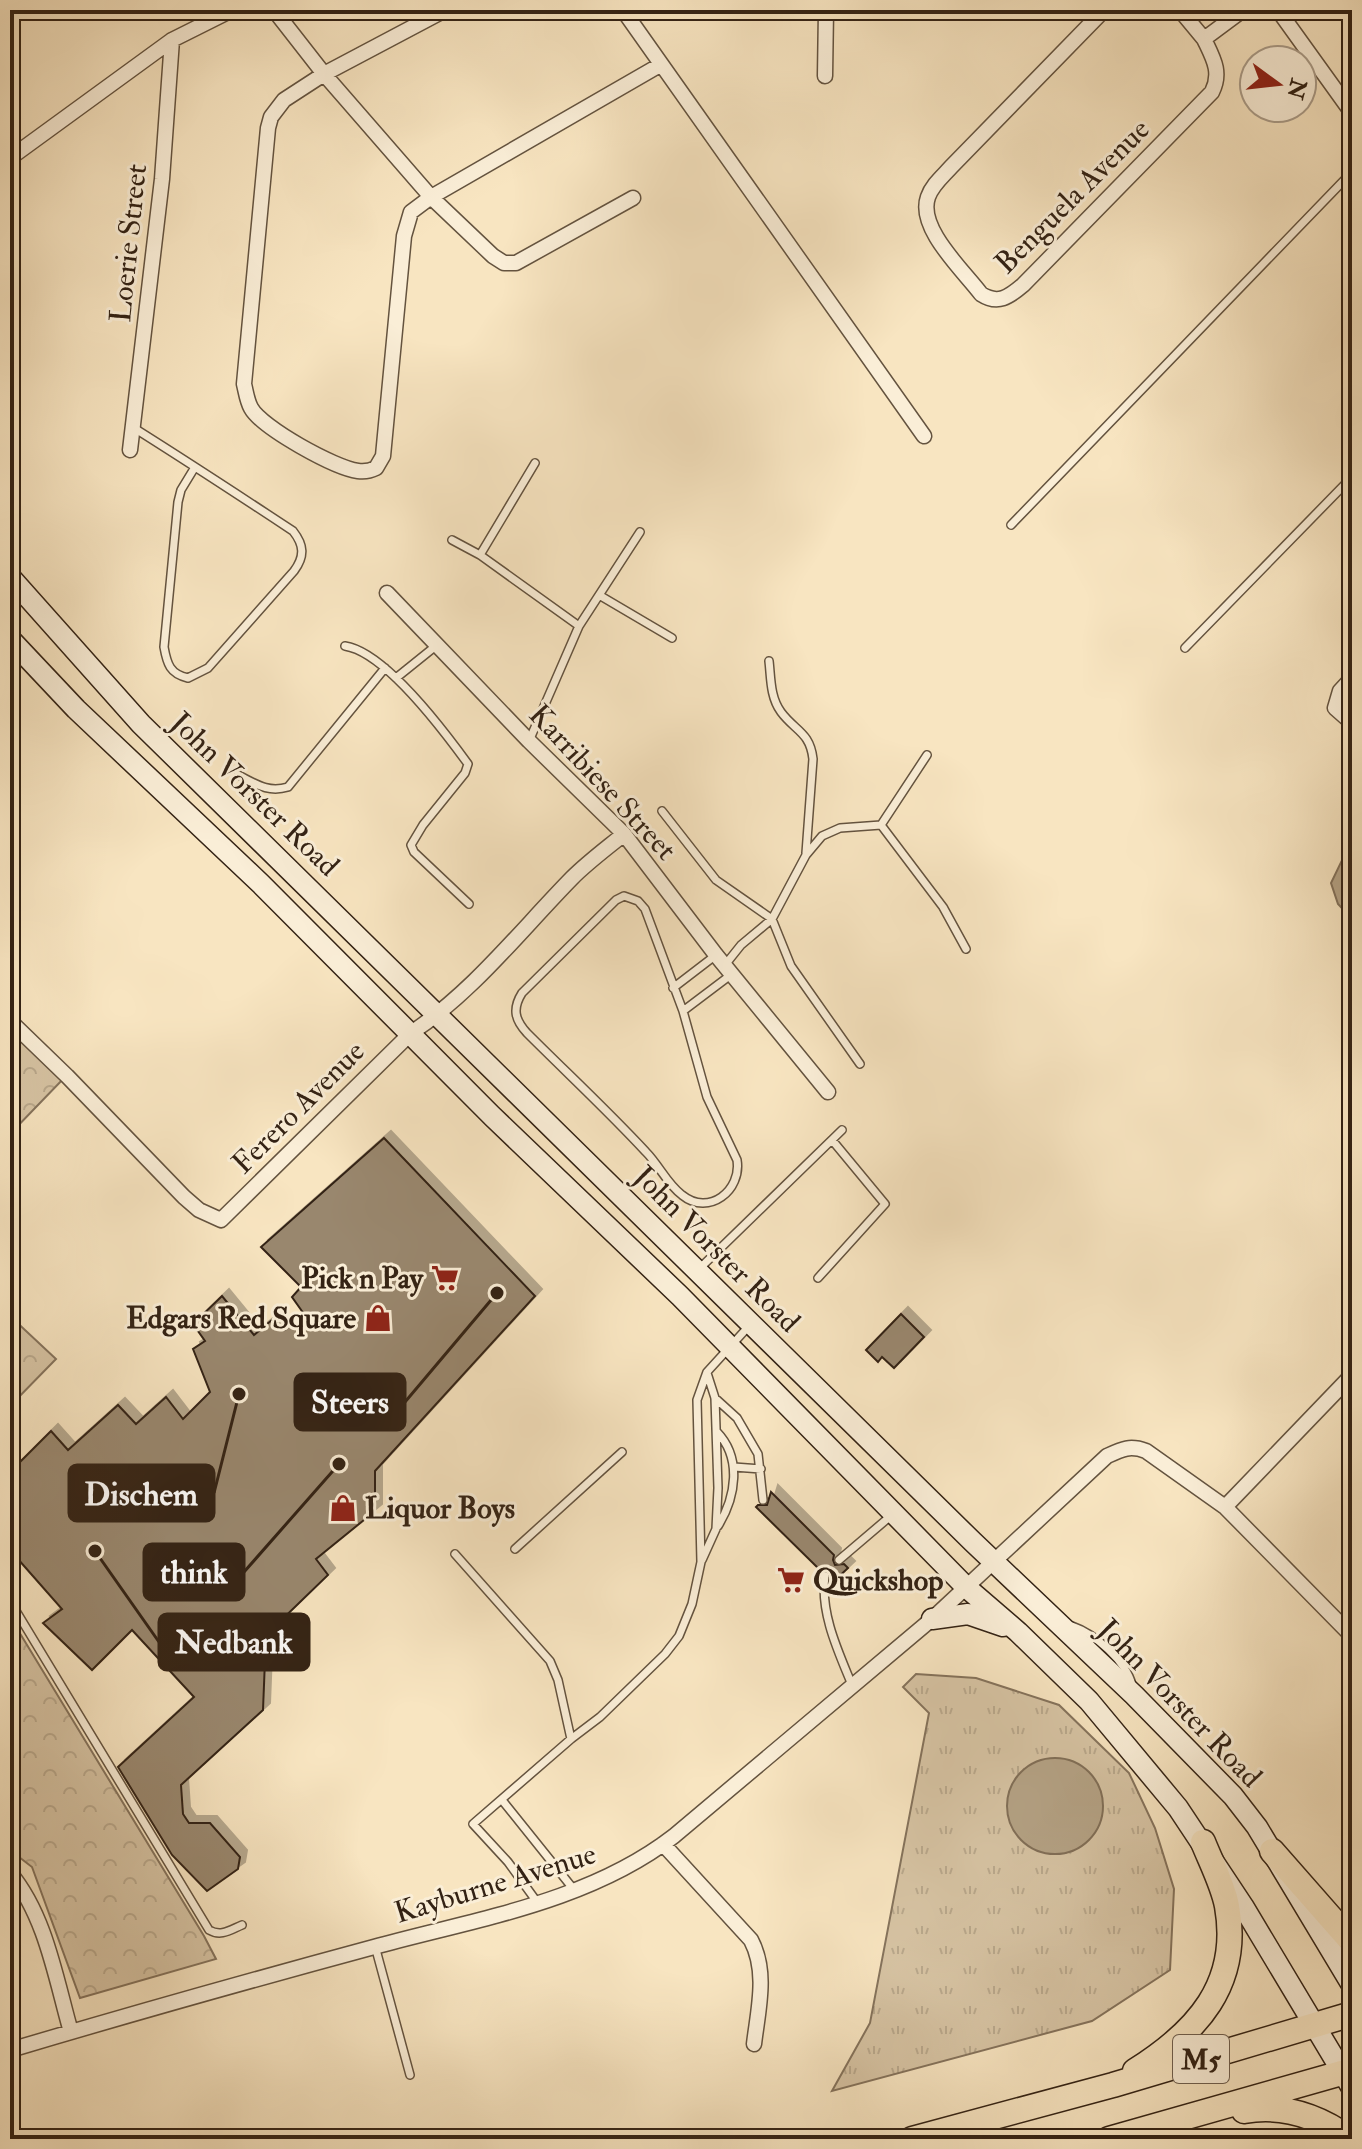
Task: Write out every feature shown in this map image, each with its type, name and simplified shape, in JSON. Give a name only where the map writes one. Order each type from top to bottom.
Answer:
[{"type":"main road","name":"John Vorster Road","points":[[10,577],[141,724],[994,1563],[1134,1695],[1233,1796],[1272,1851],[1352,1985]]},
{"type":"main road","name":"John Vorster Road","points":[[10,639],[76,709],[261,884],[492,1116],[680,1296],[967,1588],[1089,1701],[1155,1778],[1203,1842],[1349,2077]]},
{"type":"main road","points":[[932,1619],[968,1614],[1018,1632]]},
{"type":"main road","points":[[1113,2085],[1159,2056],[1189,2032],[1217,1991],[1225,1970],[1230,1941],[1227,1904],[1203,1842]]},
{"type":"main road","points":[[1272,1851],[1352,1942]]},
{"type":"main road","name":"M5","points":[[912,2139],[1113,2085],[1352,2014]]},
{"type":"main road","name":"M5","points":[[1109,2139],[1349,2077]]},
{"type":"main road","points":[[1150,2128],[1260,2108],[1289,2110],[1329,2125],[1350,2139]]},
{"type":"street","points":[[10,158],[172,40],[232,10]]},
{"type":"street","points":[[274,10],[324,74],[431,197],[493,256],[516,263],[633,198]]},
{"type":"street","points":[[445,10],[324,74],[284,100],[271,117],[268,128],[244,384],[251,409],[259,418],[301,447],[348,468],[369,471],[380,464],[383,456],[407,218],[417,206],[431,197],[660,65]]},
{"type":"street","points":[[623,10],[924,436]]},
{"type":"street","points":[[825,76],[826,10]]},
{"type":"street","name":"Benguela Avenue","points":[[1104,10],[951,167],[928,198],[926,216],[935,235],[981,294],[989,298],[1000,300],[1008,297],[1023,285],[1212,92],[1217,69],[1204,39],[1180,10]]},
{"type":"street","points":[[1204,39],[1243,10]]},
{"type":"street","points":[[1278,10],[1352,113]]},
{"type":"street","name":"Loerie Street","points":[[130,450],[162,179],[172,40]]},
{"type":"street","name":"Karribiese Street","points":[[387,593],[529,741],[624,834],[828,1092]]},
{"type":"street","points":[[1352,678],[1340,691],[1335,708],[1352,723]]},
{"type":"street","name":"Ferero Avenue","points":[[10,1021],[184,1197],[199,1210],[221,1220],[411,1033],[437,1016],[575,875],[624,834]]},
{"type":"street","points":[[1352,1375],[1225,1507],[1352,1636]]},
{"type":"street","name":"Kayburne Avenue","points":[[10,2050],[575,1891],[614,1875],[663,1844],[932,1619],[1107,1456],[1125,1447],[1146,1451],[1225,1507]]},
{"type":"street","points":[[663,1844],[751,1940],[758,1953],[761,1970],[754,2044]]},
{"type":"street","points":[[10,1873],[22,1889],[42,1934],[71,2032]]},
{"type":"lane","points":[[1011,525],[1352,172]]},
{"type":"lane","points":[[134,428],[195,467],[293,531],[301,541],[301,562],[294,571],[208,668],[188,678],[171,670],[164,647],[178,502],[181,490],[195,467]]},
{"type":"lane","points":[[480,555],[535,463]]},
{"type":"lane","points":[[1185,648],[1352,477]]},
{"type":"lane","points":[[529,741],[579,626],[640,532]]},
{"type":"lane","points":[[452,540],[480,555],[579,626]]},
{"type":"lane","points":[[599,595],[672,638]]},
{"type":"lane","points":[[396,678],[437,645]]},
{"type":"lane","points":[[345,646],[358,648],[396,678],[468,764],[465,773],[423,825],[411,845],[414,852],[469,904]]},
{"type":"lane","points":[[769,661],[772,693],[777,704],[812,747],[806,855]]},
{"type":"lane","points":[[238,775],[265,789],[288,787],[385,668]]},
{"type":"lane","points":[[881,825],[927,755]]},
{"type":"lane","points":[[662,811],[716,880],[772,919],[791,966],[860,1064]]},
{"type":"lane","points":[[683,1011],[741,945],[772,919],[806,855],[822,836],[840,828],[881,825]]},
{"type":"lane","points":[[881,825],[943,907],[966,949]]},
{"type":"lane","points":[[624,896],[638,901],[645,909],[683,1011],[707,1097],[737,1160],[739,1171],[728,1193],[718,1200],[705,1202],[684,1197],[648,1153],[519,1025],[515,1013],[516,1002],[522,993],[616,900],[624,896]]},
{"type":"lane","points":[[673,988],[724,964]]},
{"type":"lane","points":[[697,1270],[842,1130]]},
{"type":"lane","points":[[818,1278],[885,1204],[832,1140]]},
{"type":"lane","points":[[701,1562],[697,1400],[707,1372],[728,1346],[751,1325]]},
{"type":"lane","points":[[707,1372],[715,1398],[717,1432],[716,1529]]},
{"type":"lane","points":[[715,1398],[737,1418],[758,1454],[763,1500]]},
{"type":"lane","points":[[537,1902],[508,1862],[473,1824],[600,1717],[679,1636],[692,1604],[701,1562],[729,1504],[734,1467],[726,1442],[717,1432]]},
{"type":"lane","points":[[515,1549],[622,1452]]},
{"type":"lane","points":[[734,1467],[761,1469]]},
{"type":"lane","points":[[839,1560],[895,1513]]},
{"type":"lane","points":[[455,1554],[550,1661],[558,1680],[571,1739]]},
{"type":"lane","points":[[825,1576],[827,1613],[852,1685]]},
{"type":"lane","points":[[10,1601],[209,1930],[223,1933],[242,1925]]},
{"type":"lane","points":[[502,1800],[575,1891]]},
{"type":"lane","points":[[375,1946],[410,2075]]},
{"type":"green space","points":[[10,1023],[66,1076],[10,1134]]},
{"type":"green space","points":[[10,1316],[56,1359],[10,1406]]},
{"type":"green space","points":[[10,1617],[216,1959],[80,1998],[32,1867],[10,1850]]},
{"type":"green space","points":[[916,1674],[976,1678],[1059,1705],[1129,1773],[1155,1828],[1174,1889],[1170,1970],[1092,2021],[832,2091],[870,2023],[929,1713],[903,1687]]},
{"type":"shaded area","points":[[1352,849],[1352,919],[1338,904],[1331,883],[1344,856]]},
{"type":"shaded area","points":[[1055,1758],[1073,1762],[1089,1772],[1099,1788],[1103,1806],[1099,1824],[1089,1840],[1073,1850],[1055,1854],[1037,1850],[1021,1840],[1011,1824],[1007,1806],[1011,1788],[1021,1772],[1037,1762]]},
{"type":"building","points":[[384,1138],[535,1296],[375,1471],[375,1511],[316,1559],[328,1575],[266,1635],[263,1710],[181,1785],[183,1814],[189,1823],[210,1823],[240,1857],[238,1869],[207,1891],[172,1855],[118,1767],[194,1697],[132,1630],[92,1670],[43,1623],[62,1609],[10,1550],[10,1472],[51,1431],[68,1450],[118,1405],[136,1424],[166,1397],[183,1419],[210,1392],[193,1349],[205,1341],[193,1324],[222,1296],[254,1335],[273,1319],[285,1330],[304,1314],[292,1297],[301,1287],[261,1247]]},
{"type":"building","points":[[901,1314],[924,1337],[894,1368],[882,1357],[878,1362],[866,1350]]},
{"type":"building","points":[[771,1492],[834,1555],[835,1565],[844,1564],[848,1568],[832,1583],[829,1571],[821,1571],[756,1507],[767,1505]]},
{"type":"place","name":"Pick n Pay","points":[[445,1278]]},
{"type":"place","name":"Steers","points":[[497,1293]]},
{"type":"place","name":"Edgars Red Square","points":[[378,1318]]},
{"type":"place","name":"Dischem","points":[[239,1394]]},
{"type":"place","name":"think","points":[[339,1464]]},
{"type":"place","name":"Liquor Boys","points":[[343,1508]]},
{"type":"place","name":"Nedbank","points":[[95,1551]]},
{"type":"place","name":"Quickshop","points":[[791,1580]]}]
